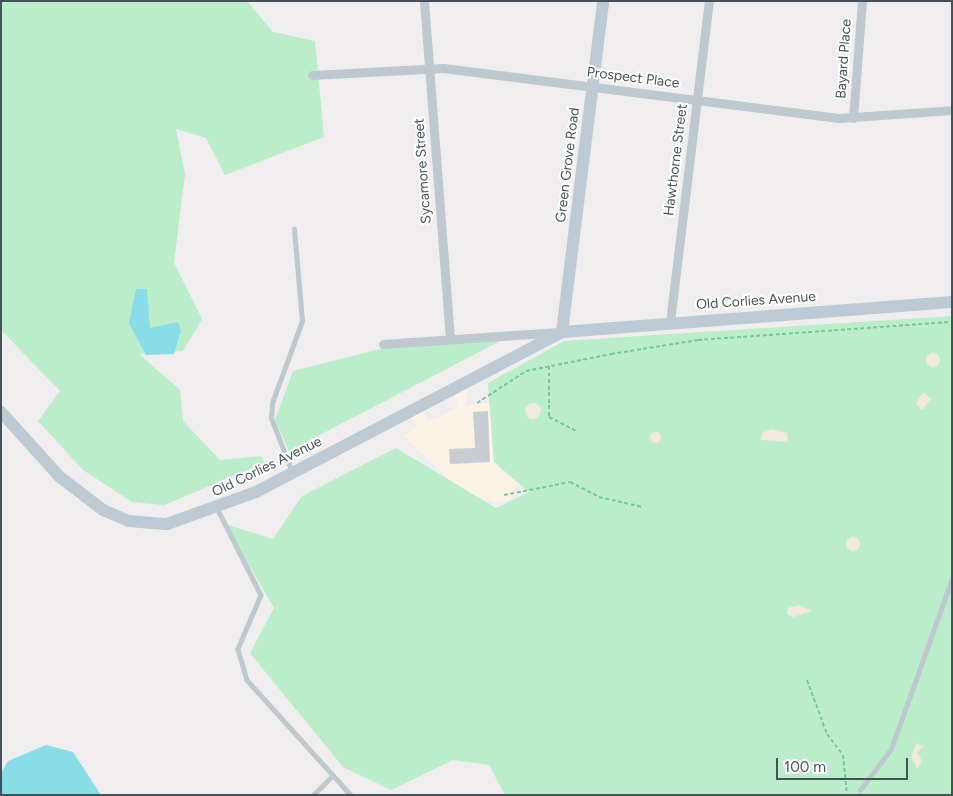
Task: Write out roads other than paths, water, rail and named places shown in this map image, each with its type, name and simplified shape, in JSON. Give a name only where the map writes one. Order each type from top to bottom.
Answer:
[{"type":"street","name":"Sycamore Street","points":[[424,1],[450,338]]},
{"type":"street","name":"Green Grove Road","points":[[562,332],[604,1]]},
{"type":"street","name":"Hawthorne Street","points":[[670,322],[709,1]]},
{"type":"street","name":"Bayard Place","points":[[853,118],[862,1]]},
{"type":"street","name":"Prospect Place","points":[[312,75],[429,68],[853,118],[952,110]]},
{"type":"street","name":"Old Corlies Avenue","points":[[383,344],[952,302]]},
{"type":"street","name":"Old Corlies Avenue","points":[[1,412],[60,477],[111,515],[159,525],[217,508],[293,473],[562,332]]},
{"type":"lane","points":[[293,473],[274,436],[271,418],[272,403],[302,321],[294,230]]},
{"type":"lane","points":[[217,508],[261,595],[238,650],[247,680],[331,778],[351,795]]},
{"type":"lane","points":[[860,790],[891,749],[952,580]]},
{"type":"lane","points":[[313,795],[331,778]]},
{"type":"water","points":[[136,289],[147,289],[150,328],[178,322],[181,331],[174,354],[146,355],[129,323]]},
{"type":"water","points":[[46,745],[73,752],[101,795],[1,795],[1,773],[8,761]]}]
